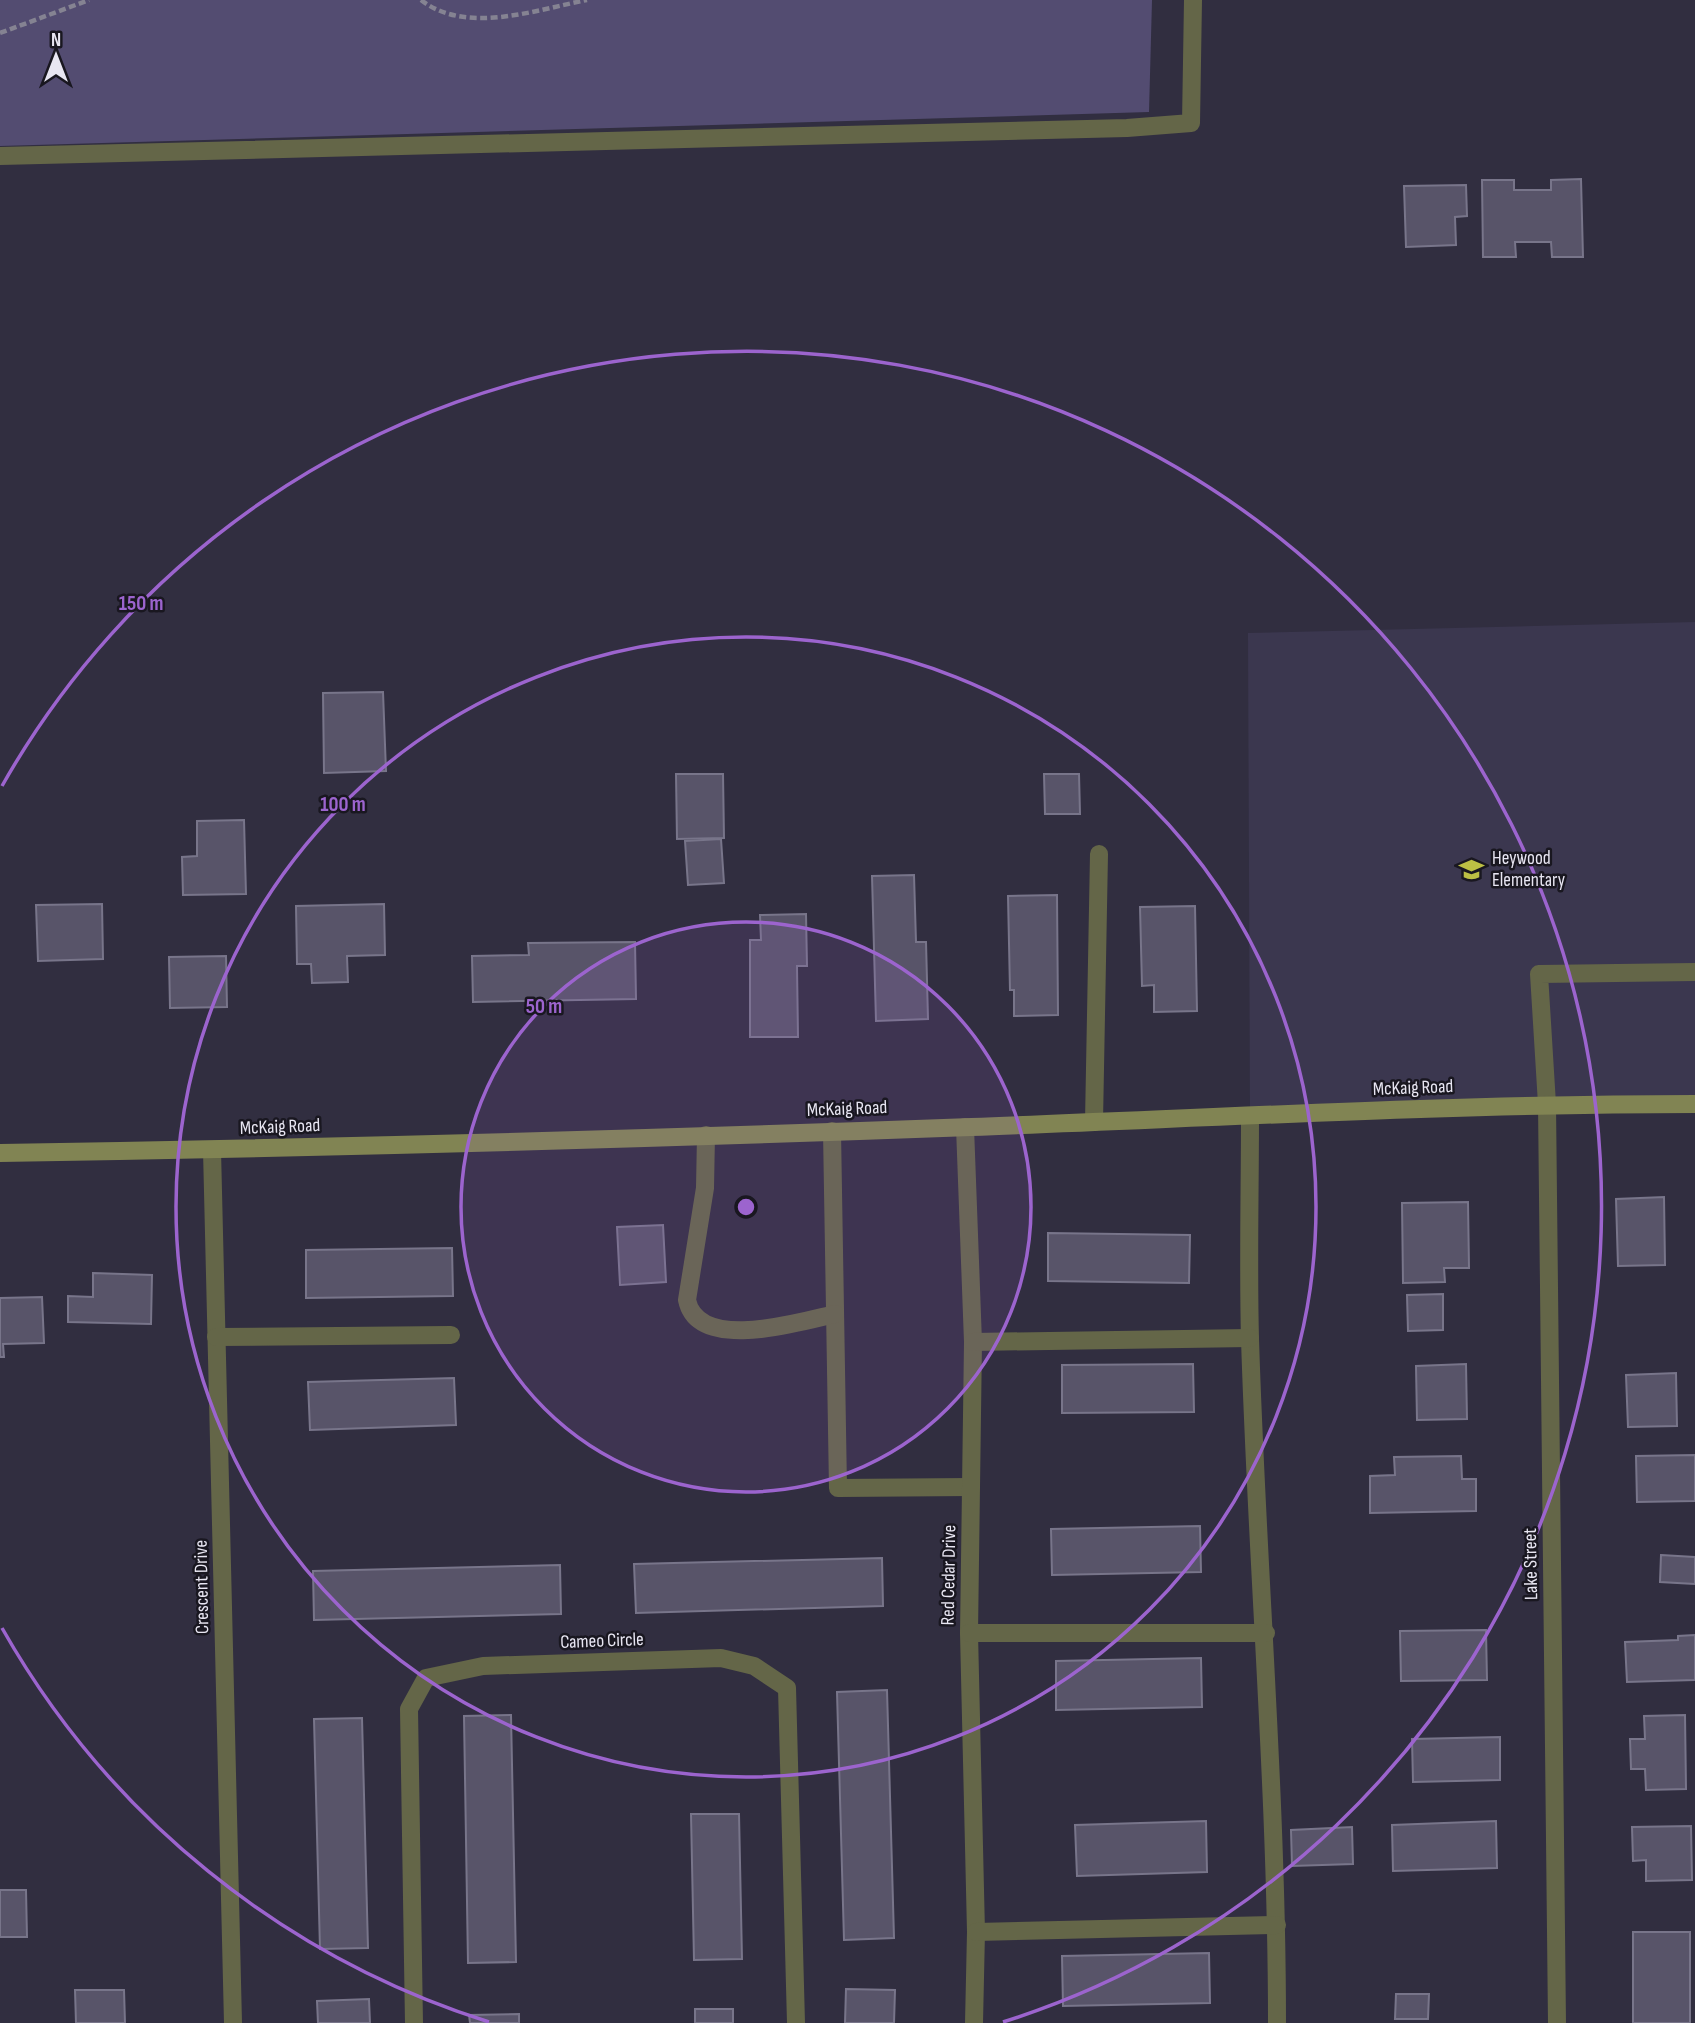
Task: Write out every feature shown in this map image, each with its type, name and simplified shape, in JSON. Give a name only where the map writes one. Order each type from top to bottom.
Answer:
[{"type":"street","points":[[0,156],[1127,128],[1191,122],[1193,0]]},
{"type":"street","points":[[1094,1122],[1099,854]]},
{"type":"street","name":"Lake Street","points":[[1557,2023],[1546,1104],[1539,974],[1695,972]]},
{"type":"street","name":"McKaig Road","points":[[0,1153],[212,1150],[965,1127],[1546,1104],[1695,1104]]},
{"type":"street","points":[[1250,1116],[1250,1338],[1266,1633],[1277,1924],[1277,2023]]},
{"type":"street","name":"Red Cedar Drive","points":[[965,1127],[973,1342],[969,1633],[976,1932],[974,2023]]},
{"type":"street","points":[[832,1131],[838,1488],[971,1487]]},
{"type":"street","points":[[706,1135],[705,1188],[687,1300],[689,1309],[704,1325],[718,1329],[779,1328],[835,1314]]},
{"type":"street","name":"Crescent Drive","points":[[212,1150],[233,2023]]},
{"type":"street","points":[[216,1337],[451,1335]]},
{"type":"street","points":[[973,1342],[1250,1338]]},
{"type":"street","points":[[969,1633],[1266,1633]]},
{"type":"street","name":"Cameo Circle","points":[[414,2023],[409,1709],[426,1678],[483,1666],[721,1658],[754,1666],[787,1688],[796,2023]]},
{"type":"street","points":[[976,1932],[1277,1924]]},
{"type":"path","points":[[0,33],[89,0]]},
{"type":"path","points":[[421,0],[432,9],[462,19],[492,18],[587,0]]},
{"type":"shaded area","points":[[0,0],[1152,0],[1149,112],[0,146]]},
{"type":"shaded area","name":"Heywood Elementary","points":[[1695,622],[1695,1104],[1250,1116],[1248,633]]},
{"type":"building","points":[[1581,179],[1583,257],[1552,257],[1551,242],[1515,242],[1516,257],[1483,257],[1482,180],[1514,180],[1514,190],[1551,190],[1551,180]]},
{"type":"building","points":[[1466,185],[1467,216],[1455,217],[1456,245],[1406,247],[1404,186]]},
{"type":"building","points":[[383,692],[386,771],[324,773],[323,693]]},
{"type":"building","points":[[676,774],[723,774],[724,838],[677,839]]},
{"type":"building","points":[[1044,774],[1079,774],[1080,814],[1045,814]]},
{"type":"building","points":[[244,820],[246,894],[183,895],[182,857],[197,856],[197,821]]},
{"type":"building","points":[[721,839],[724,883],[688,885],[685,841]]},
{"type":"building","points":[[914,875],[916,942],[926,942],[928,1019],[876,1021],[872,876]]},
{"type":"building","points":[[1057,895],[1058,1015],[1014,1016],[1014,990],[1010,990],[1008,896]]},
{"type":"building","points":[[102,904],[103,959],[38,961],[36,905]]},
{"type":"building","points":[[384,904],[385,955],[347,956],[348,982],[312,983],[311,964],[297,964],[296,906]]},
{"type":"building","points":[[1195,906],[1197,1011],[1154,1012],[1154,985],[1142,986],[1140,907]]},
{"type":"building","points":[[806,914],[807,966],[797,966],[798,1037],[750,1037],[750,940],[761,940],[760,915]]},
{"type":"building","points":[[635,942],[636,999],[473,1002],[472,956],[529,955],[528,943]]},
{"type":"building","points":[[226,956],[227,1007],[170,1008],[169,957]]},
{"type":"building","points":[[1664,1197],[1665,1265],[1618,1266],[1616,1199]]},
{"type":"building","points":[[1468,1202],[1469,1268],[1444,1268],[1445,1282],[1403,1283],[1402,1203]]},
{"type":"building","points":[[663,1225],[666,1282],[620,1285],[617,1227]]},
{"type":"building","points":[[1048,1233],[1190,1235],[1189,1283],[1048,1281]]},
{"type":"building","points":[[452,1248],[453,1296],[306,1298],[306,1250]]},
{"type":"building","points":[[93,1273],[152,1275],[151,1324],[68,1322],[68,1296],[93,1297]]},
{"type":"building","points":[[1443,1294],[1443,1330],[1408,1331],[1407,1295]]},
{"type":"building","points":[[42,1297],[44,1343],[3,1344],[4,1357],[0,1357],[0,1298]]},
{"type":"building","points":[[1193,1364],[1194,1412],[1062,1413],[1062,1365]]},
{"type":"building","points":[[1466,1364],[1467,1419],[1417,1420],[1416,1366]]},
{"type":"building","points":[[1676,1373],[1677,1426],[1628,1427],[1626,1375]]},
{"type":"building","points":[[454,1378],[456,1425],[310,1430],[308,1382]]},
{"type":"building","points":[[1695,1455],[1695,1501],[1637,1502],[1636,1456]]},
{"type":"building","points":[[1461,1456],[1462,1479],[1476,1479],[1476,1511],[1370,1513],[1370,1476],[1395,1475],[1394,1457]]},
{"type":"building","points":[[1200,1526],[1201,1572],[1052,1575],[1051,1529]]},
{"type":"building","points":[[1661,1555],[1695,1557],[1695,1584],[1660,1582]]},
{"type":"building","points":[[882,1558],[883,1606],[636,1613],[634,1564]]},
{"type":"building","points":[[560,1565],[561,1614],[314,1620],[313,1571]]},
{"type":"building","points":[[1486,1630],[1487,1680],[1401,1681],[1400,1631]]},
{"type":"building","points":[[1695,1635],[1695,1680],[1627,1682],[1625,1642],[1678,1640],[1678,1636]]},
{"type":"building","points":[[1201,1658],[1202,1707],[1056,1710],[1056,1661]]},
{"type":"building","points":[[887,1690],[894,1938],[844,1940],[837,1692]]},
{"type":"building","points":[[511,1715],[516,1962],[468,1963],[464,1716]]},
{"type":"building","points":[[1685,1715],[1686,1789],[1646,1790],[1645,1769],[1631,1769],[1630,1739],[1645,1739],[1644,1716]]},
{"type":"building","points":[[362,1718],[368,1948],[320,1949],[314,1719]]},
{"type":"building","points":[[1500,1737],[1500,1780],[1413,1782],[1412,1739]]},
{"type":"building","points":[[691,1814],[739,1814],[742,1959],[694,1960]]},
{"type":"building","points":[[1206,1821],[1207,1872],[1077,1876],[1075,1825]]},
{"type":"building","points":[[1496,1821],[1497,1868],[1393,1871],[1392,1825]]},
{"type":"building","points":[[1691,1826],[1692,1880],[1646,1881],[1646,1860],[1633,1861],[1632,1827]]},
{"type":"building","points":[[1352,1827],[1353,1864],[1292,1866],[1291,1830]]},
{"type":"building","points":[[0,1890],[26,1890],[27,1937],[0,1937]]},
{"type":"building","points":[[1633,1932],[1690,1932],[1690,2023],[1633,2023]]},
{"type":"building","points":[[1209,1953],[1210,2003],[1063,2006],[1062,1956]]},
{"type":"building","points":[[846,1989],[895,1990],[894,2023],[845,2023]]},
{"type":"building","points":[[75,1990],[124,1990],[125,2023],[76,2023]]},
{"type":"building","points":[[1396,1994],[1429,1994],[1428,2019],[1395,2019]]},
{"type":"building","points":[[369,1999],[370,2023],[318,2023],[317,2001]]},
{"type":"building","points":[[695,2009],[733,2009],[733,2023],[695,2023]]},
{"type":"building","points":[[519,2014],[519,2023],[470,2023],[469,2015]]},
{"type":"place","name":"Heywood Elementary","points":[[1472,869]]}]
